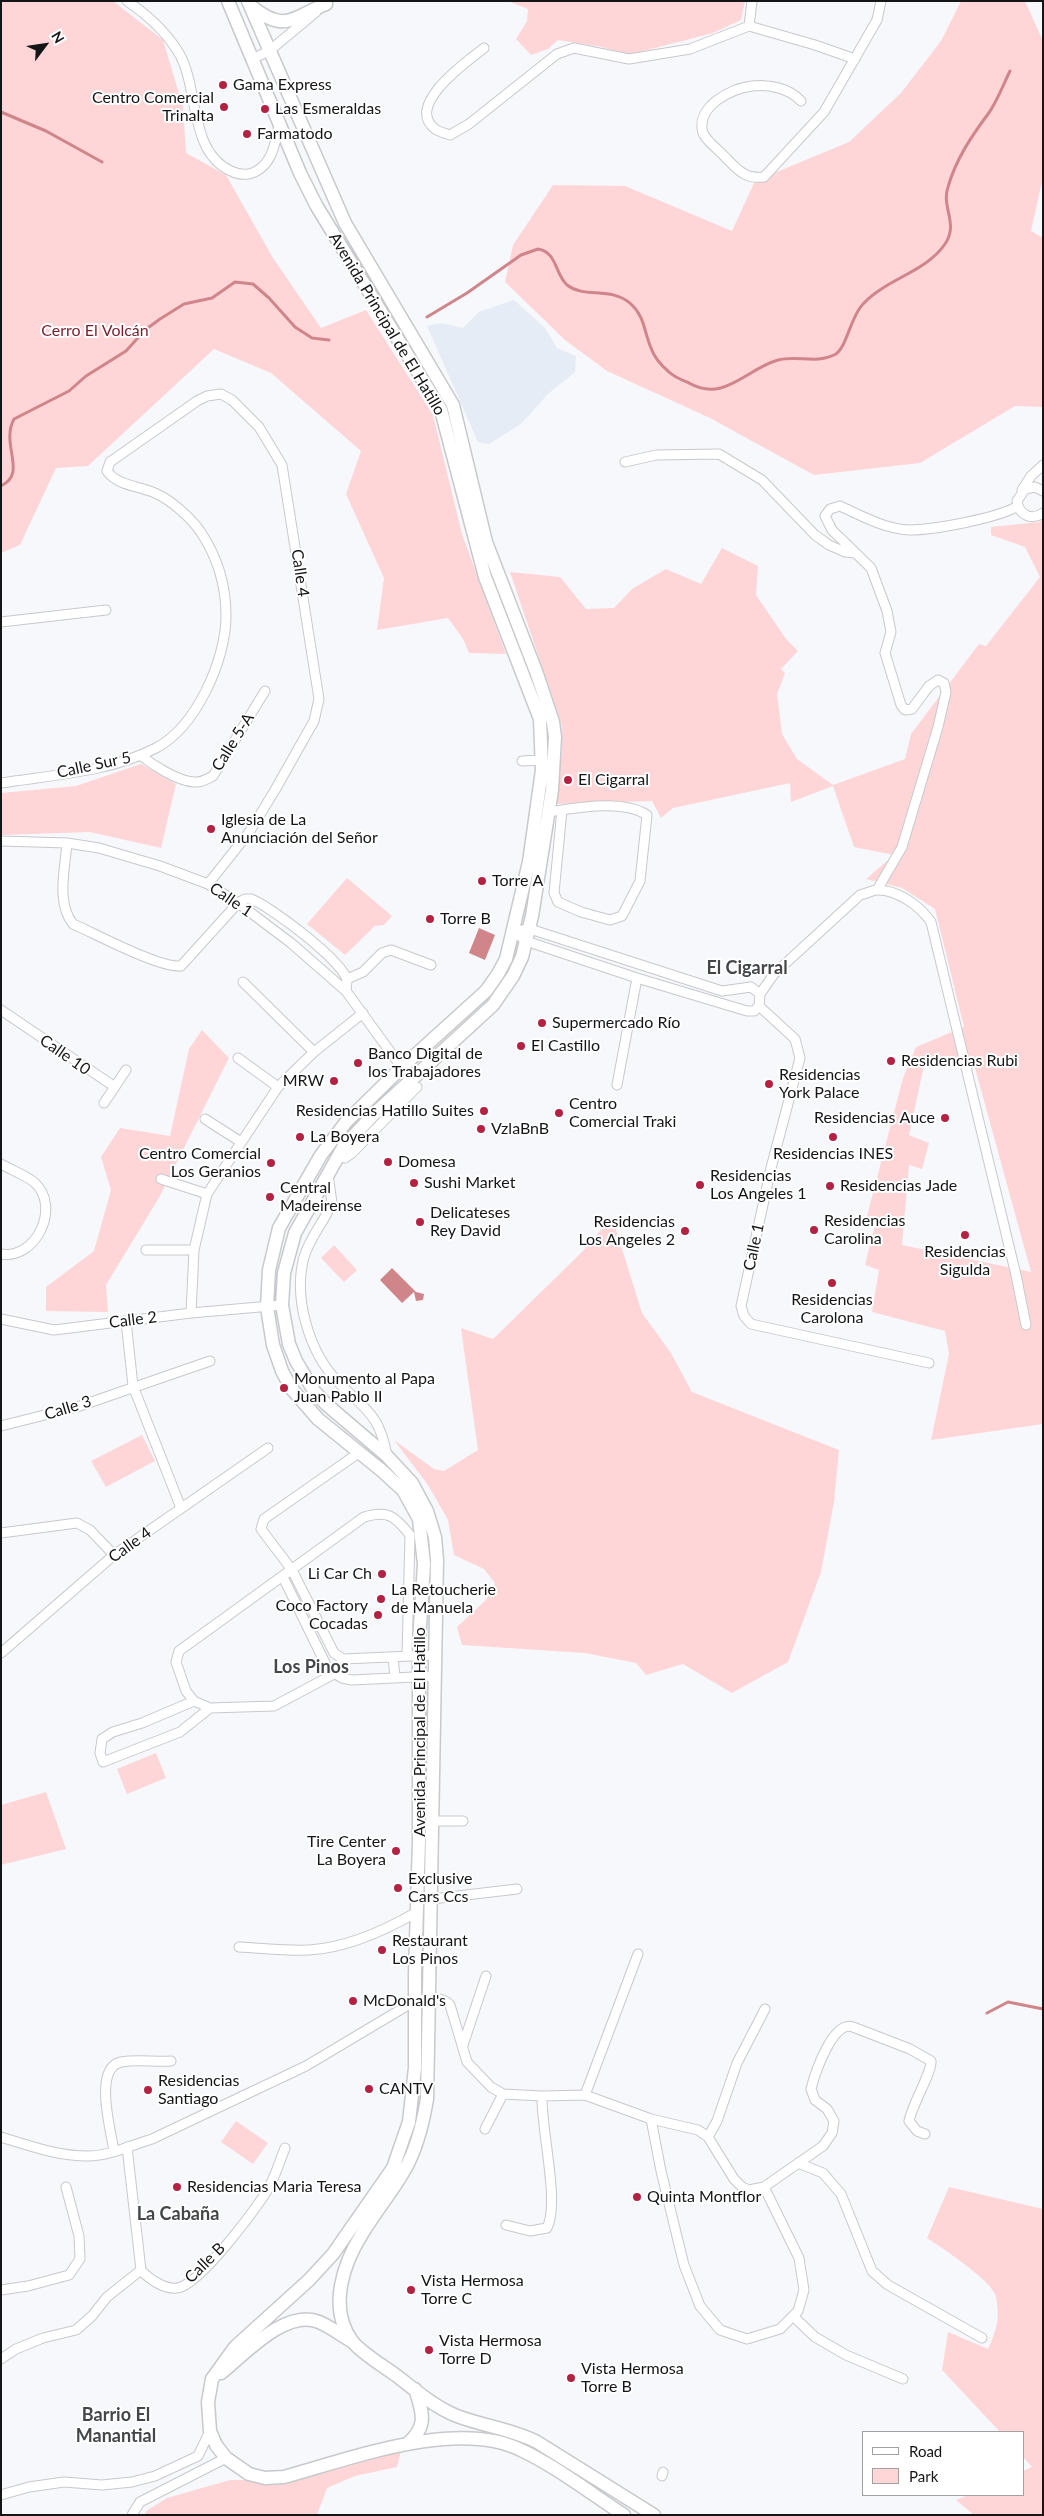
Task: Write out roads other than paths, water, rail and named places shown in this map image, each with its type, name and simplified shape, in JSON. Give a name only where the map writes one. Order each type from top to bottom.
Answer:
[{"type":"main road","name":"Avenida Principal de El Hatillo","points":[[228,1],[300,173],[336,240],[441,410],[484,577],[540,719],[542,760],[529,862],[506,959],[486,991],[401,1068],[346,1122],[320,1155],[279,1228],[269,1270],[267,1307],[277,1358],[291,1388],[318,1418],[360,1452],[402,1490],[419,1519],[424,1564],[413,1655],[420,1676],[417,1912],[427,2099],[424,2122],[405,2170],[376,2211],[347,2262],[340,2296],[345,2324],[353,2342]]},
{"type":"main road","name":"Avenida Principal de El Hatillo","points":[[249,3],[346,223],[453,405],[486,542],[553,722],[555,762],[528,935],[513,976],[493,1005],[414,1083],[356,1132],[327,1173],[314,1202],[295,1233],[284,1273],[282,1305],[289,1344],[296,1361],[314,1391],[326,1404],[387,1456],[406,1476],[423,1500],[435,1537],[437,1560],[432,1899],[412,2106],[409,2122],[393,2168],[333,2254],[309,2280],[235,2347],[212,2380],[208,2402],[210,2432],[216,2445],[226,2458],[249,2474],[265,2478],[284,2477],[407,2444],[465,2438],[500,2443],[520,2449],[624,2515]]},
{"type":"main road","points":[[249,3],[264,16],[281,22],[293,19],[328,3]]},
{"type":"main road","points":[[212,2380],[278,2328],[295,2320],[320,2322],[353,2342],[415,2390],[456,2416],[522,2434],[654,2515]]},
{"type":"main road","points":[[407,2444],[417,2436],[422,2420],[415,2390]]},
{"type":"street","points":[[127,1],[150,17],[170,39],[181,57],[206,149],[226,169],[240,175],[253,173],[263,167],[274,147],[279,124]]},
{"type":"street","points":[[749,26],[752,1]]},
{"type":"street","points":[[801,101],[794,93],[780,89],[751,86],[718,98],[706,108],[702,120],[703,134],[739,170],[752,178],[764,177],[824,112],[877,20],[881,1]]},
{"type":"street","points":[[252,59],[269,51],[328,3]]},
{"type":"street","points":[[484,48],[449,76],[434,92],[428,106],[427,119],[435,128],[450,135],[469,124],[558,54],[574,48],[629,59],[690,49],[749,26],[855,59]]},
{"type":"street","name":"Calle 4","points":[[107,471],[110,462],[197,401],[206,396],[222,394],[232,400],[259,428],[278,456],[286,481],[319,699],[314,721],[268,806],[208,884]]},
{"type":"street","points":[[625,462],[656,455],[718,454],[762,480],[814,535],[837,548],[855,553]]},
{"type":"street","points":[[1018,506],[1021,492],[1031,476],[1043,466]]},
{"type":"street","name":"Calle Sur 5","points":[[1,783],[88,769],[140,755],[157,747],[178,732],[202,699],[222,640],[226,617],[224,589],[219,568],[210,547],[199,529],[187,517],[158,494],[112,479],[107,471]]},
{"type":"street","points":[[1021,492],[1030,487],[1043,491]]},
{"type":"street","points":[[528,935],[637,978],[747,1011],[754,1010],[759,1006],[760,994],[774,974],[853,900],[877,890],[902,847],[938,726],[946,692],[944,683],[938,680],[929,686],[912,710],[905,710],[901,705],[885,653],[891,632],[887,611],[871,568],[827,524],[825,516],[830,509],[840,506],[879,524],[909,530],[995,516],[1018,506]]},
{"type":"street","points":[[1018,506],[1028,516],[1037,516],[1043,512]]},
{"type":"street","points":[[1,622],[106,610]]},
{"type":"street","name":"Calle 5-A","points":[[140,755],[157,768],[193,782],[202,782],[213,776],[265,691]]},
{"type":"street","points":[[522,760],[542,760]]},
{"type":"street","points":[[548,812],[562,810],[621,807],[637,809],[647,815],[640,881],[622,916],[610,920],[581,912],[558,902],[554,893],[562,810]]},
{"type":"street","name":"Calle 1","points":[[1,841],[67,843],[99,848],[160,866],[208,884],[238,903],[291,943],[346,991],[401,1068],[414,1083]]},
{"type":"street","points":[[67,843],[63,894],[65,914],[73,924],[147,957],[175,966],[181,966],[238,903],[245,899],[258,901],[318,946],[336,962],[347,979],[346,991]]},
{"type":"street","points":[[877,890],[905,898],[916,904],[931,922],[1016,1275],[1026,1325]]},
{"type":"street","points":[[513,931],[722,991],[751,987],[760,994]]},
{"type":"street","points":[[347,979],[364,972],[382,953],[391,950],[431,965]]},
{"type":"street","points":[[617,1085],[637,978]]},
{"type":"street","points":[[243,982],[314,1052]]},
{"type":"street","points":[[720,1002],[722,991]]},
{"type":"street","name":"Calle 1","points":[[759,1006],[795,1039],[800,1058],[771,1168],[741,1306],[744,1316],[751,1324],[930,1362]]},
{"type":"street","name":"Calle 10","points":[[1,1010],[114,1088]]},
{"type":"street","points":[[191,1313],[194,1250],[207,1194],[278,1087],[314,1052],[363,1013]]},
{"type":"street","points":[[238,1058],[278,1087]]},
{"type":"street","points":[[104,1103],[126,1070]]},
{"type":"street","points":[[205,1119],[241,1142]]},
{"type":"street","points":[[1,1164],[36,1183],[44,1200],[44,1223],[35,1241],[20,1253],[1,1254]]},
{"type":"street","points":[[327,1173],[332,1203],[313,1234],[304,1258],[302,1302],[318,1356],[328,1371],[378,1422],[387,1456]]},
{"type":"street","points":[[161,1178],[207,1194]]},
{"type":"street","points":[[146,1250],[194,1250]]},
{"type":"street","name":"Calle 2","points":[[1,1319],[54,1330],[191,1313],[282,1305]]},
{"type":"street","points":[[126,1321],[133,1386],[181,1508]]},
{"type":"street","name":"Calle 3","points":[[1,1426],[77,1407],[133,1386],[210,1361]]},
{"type":"street","name":"Calle 4","points":[[1,1653],[114,1555],[268,1448]]},
{"type":"street","points":[[360,1452],[262,1522],[261,1529],[292,1570],[334,1654],[343,1659],[435,1655]]},
{"type":"street","points":[[343,1659],[334,1674],[274,1706],[210,1708],[194,1701],[186,1691],[178,1673],[176,1662],[179,1651],[364,1517],[380,1512],[398,1520],[410,1535],[413,1655]]},
{"type":"street","points":[[1,1532],[77,1523],[90,1530],[114,1555]]},
{"type":"street","points":[[283,1577],[328,1668],[334,1674],[352,1680],[435,1676]]},
{"type":"street","points":[[393,1656],[395,1677]]},
{"type":"street","points":[[194,1701],[142,1723],[113,1732],[102,1739],[100,1753],[103,1762],[180,1732],[210,1708]]},
{"type":"street","points":[[433,1821],[463,1822]]},
{"type":"street","points":[[432,1899],[517,1890]]},
{"type":"street","points":[[239,1947],[310,1950],[346,1944],[383,1930],[417,1912]]},
{"type":"street","points":[[585,2095],[638,1954]]},
{"type":"street","points":[[463,2045],[486,1976]]},
{"type":"street","points":[[1,2137],[47,2152],[90,2156],[127,2147],[152,2139],[306,2066],[422,2000],[443,1999],[447,2002],[463,2045],[464,2054],[472,2070],[484,2082],[503,2094],[542,2096],[585,2095],[651,2119],[698,2130],[708,2137],[734,2179],[742,2187],[749,2190],[764,2187],[823,2146],[832,2132],[834,2121],[827,2109],[815,2100],[811,2089],[828,2048],[837,2032],[847,2025],[910,2049],[931,2061],[912,2107],[909,2121],[917,2131],[925,2134]]},
{"type":"street","points":[[708,2137],[717,2121],[737,2063],[764,2009]]},
{"type":"street","points":[[114,2151],[105,2076],[110,2067],[120,2062],[171,2061]]},
{"type":"street","points":[[485,2129],[503,2094]]},
{"type":"street","points":[[506,2225],[530,2231],[546,2228],[551,2220],[549,2170],[542,2116],[542,2096]]},
{"type":"street","points":[[651,2119],[661,2171],[684,2265],[700,2306],[720,2330],[747,2339],[780,2329],[798,2311],[804,2290],[798,2258],[764,2187]]},
{"type":"street","points":[[1,2359],[16,2349],[43,2338],[76,2330],[92,2316],[107,2296],[140,2270],[127,2147]]},
{"type":"street","name":"Calle B","points":[[140,2270],[157,2283],[179,2288],[190,2282],[213,2259],[266,2192],[285,2148]]},
{"type":"street","points":[[798,2163],[823,2173],[841,2194],[872,2271],[888,2285],[982,2338]]},
{"type":"street","points":[[1,2290],[28,2286],[69,2275],[80,2259],[79,2236],[66,2187]]},
{"type":"street","points":[[793,2316],[815,2337],[846,2355],[903,2379]]},
{"type":"street","points":[[1,2495],[29,2487],[64,2482],[102,2484],[132,2482],[155,2476],[198,2456],[210,2432]]},
{"type":"street","points":[[198,2456],[207,2467]]},
{"type":"street","points":[[132,2515],[140,2502],[226,2458]]},
{"type":"waterway","points":[[427,317],[467,293],[521,255],[538,249],[549,254],[567,285],[582,291],[615,295],[631,304],[639,314],[652,351],[661,364],[676,377],[702,388],[724,387],[766,364],[778,360],[827,358],[838,352],[859,310],[872,295],[917,269],[937,254],[945,244],[949,237],[950,229],[946,194],[951,177],[965,149],[994,104],[1010,71]]},
{"type":"waterway","points":[[1,112],[46,131],[102,162]]},
{"type":"waterway","points":[[1,486],[9,480],[12,474],[10,439],[14,419],[69,391],[86,376],[126,351],[145,330],[184,304],[212,298],[235,282],[253,284],[269,298],[295,327],[312,338],[329,340]]},
{"type":"waterway","points":[[987,2013],[1008,2002],[1043,2009]]},
{"type":"place","name":"Gama Express","points":[[223,85]]},
{"type":"place","name":"Centro Comercial Trinalta","points":[[224,107]]},
{"type":"place","name":"Las Esmeraldas","points":[[265,109]]},
{"type":"place","name":"Farmatodo","points":[[247,134]]},
{"type":"place","name":"El Cigarral","points":[[568,780]]},
{"type":"place","name":"Iglesia de La Anunciación del Señor","points":[[211,829]]},
{"type":"place","name":"Torre A","points":[[482,881]]},
{"type":"place","name":"Torre B","points":[[430,919]]},
{"type":"place","name":"Supermercado Río","points":[[542,1023]]},
{"type":"place","name":"El Castillo","points":[[521,1046]]},
{"type":"place","name":"Residencias Rubi","points":[[891,1061]]},
{"type":"place","name":"Banco Digital de los Trabajadores","points":[[358,1063]]},
{"type":"place","name":"MRW","points":[[334,1081]]},
{"type":"place","name":"Residencias York Palace","points":[[769,1084]]},
{"type":"place","name":"Residencias Hatillo Suites","points":[[484,1111]]},
{"type":"place","name":"Centro Comercial Traki","points":[[559,1113]]},
{"type":"place","name":"Residencias Auce","points":[[945,1118]]},
{"type":"place","name":"VzlaBnB","points":[[481,1129]]},
{"type":"place","name":"La Boyera","points":[[300,1137]]},
{"type":"place","name":"Residencias INES","points":[[833,1137]]},
{"type":"place","name":"Domesa","points":[[388,1162]]},
{"type":"place","name":"Centro Comercial Los Geranios","points":[[271,1163]]},
{"type":"place","name":"Sushi Market","points":[[414,1183]]},
{"type":"place","name":"Residencias Los Angeles 1","points":[[700,1185]]},
{"type":"place","name":"Residencias Jade","points":[[830,1186]]},
{"type":"place","name":"Central Madeirense","points":[[270,1197]]},
{"type":"place","name":"Delicateses Rey David","points":[[420,1222]]},
{"type":"place","name":"Residencias Carolina","points":[[814,1230]]},
{"type":"place","name":"Residencias Los Angeles 2","points":[[685,1231]]},
{"type":"place","name":"Residencias Sigulda","points":[[965,1235]]},
{"type":"place","name":"Residencias Carolona","points":[[832,1283]]},
{"type":"place","name":"Monumento al Papa Juan Pablo II","points":[[284,1388]]},
{"type":"place","name":"Li Car Ch","points":[[382,1574]]},
{"type":"place","name":"La Retoucherie de Manuela","points":[[381,1599]]},
{"type":"place","name":"Coco Factory Cocadas","points":[[378,1615]]},
{"type":"place","name":"Tire Center La Boyera","points":[[396,1851]]},
{"type":"place","name":"Exclusive Cars Ccs","points":[[398,1888]]},
{"type":"place","name":"Restaurant Los Pinos","points":[[382,1950]]},
{"type":"place","name":"McDonald's","points":[[353,2001]]},
{"type":"place","name":"CANTV","points":[[369,2089]]},
{"type":"place","name":"Residencias Santiago","points":[[148,2090]]},
{"type":"place","name":"Residencias Maria Teresa","points":[[177,2187]]},
{"type":"place","name":"Quinta Montflor","points":[[637,2197]]},
{"type":"place","name":"Vista Hermosa Torre C","points":[[411,2290]]},
{"type":"place","name":"Vista Hermosa Torre D","points":[[429,2350]]},
{"type":"place","name":"Vista Hermosa Torre B","points":[[571,2378]]},
{"type":"district","name":"El Cigarral","points":[[747,968]]},
{"type":"district","name":"Los Pinos","points":[[311,1667]]},
{"type":"district","name":"La Cabaña","points":[[178,2214]]},
{"type":"district","name":"Barrio El Manantial","points":[[116,2425]]},
{"type":"park label","name":"Cerro El Volcán","points":[[95,331]]}]
